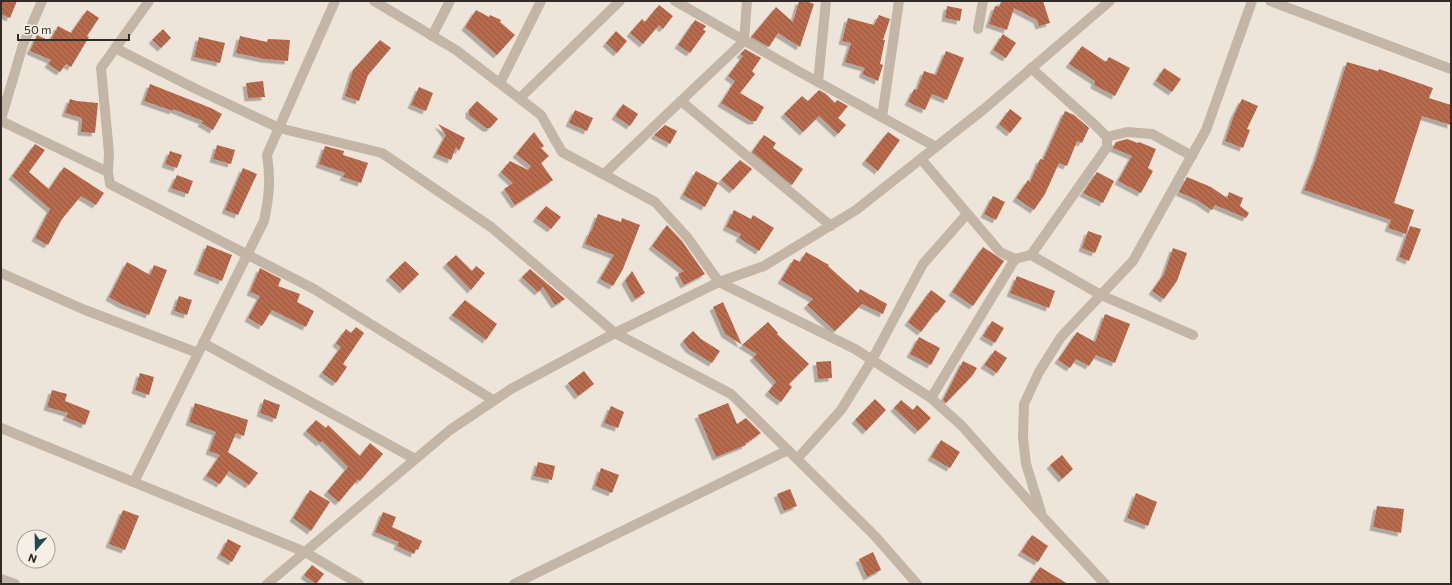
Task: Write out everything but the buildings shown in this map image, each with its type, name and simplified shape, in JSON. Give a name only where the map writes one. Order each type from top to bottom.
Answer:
[{"type":"street","points":[[42,1],[23,45],[1,120],[108,172]]},
{"type":"street","points":[[149,1],[101,68],[109,153],[108,172],[110,184],[314,289],[493,400]]},
{"type":"street","points":[[134,482],[264,221],[269,197],[270,174],[267,155],[335,1]]},
{"type":"street","points":[[374,1],[456,50],[520,98],[541,115],[562,152],[655,202],[688,237],[719,282],[855,349],[931,398],[962,426],[1105,584]]},
{"type":"street","points":[[432,36],[450,1]]},
{"type":"street","points":[[500,83],[541,1]]},
{"type":"street","points":[[520,98],[620,1]]},
{"type":"street","points":[[675,1],[744,41],[936,147]]},
{"type":"street","points":[[604,174],[744,41],[747,1]]},
{"type":"street","points":[[818,82],[826,1]]},
{"type":"street","points":[[882,117],[899,1]]},
{"type":"street","points":[[978,29],[983,1]]},
{"type":"street","points":[[267,584],[450,430],[510,389],[615,333],[719,282],[764,266],[856,210],[984,109],[1110,1]]},
{"type":"street","points":[[1042,516],[1026,464],[1023,438],[1024,404],[1039,372],[1061,337],[1134,260],[1206,130],[1252,1]]},
{"type":"street","points":[[1270,1],[1451,69]]},
{"type":"street","points":[[115,48],[194,88],[280,128],[382,153],[491,227],[615,333],[731,394],[875,536],[917,584]]},
{"type":"street","points":[[921,159],[1000,252],[1015,259],[1031,255],[1107,147],[1107,138],[1095,125],[1031,68]]},
{"type":"street","points":[[681,101],[831,226]]},
{"type":"street","points":[[1107,138],[1127,132],[1152,134],[1192,156]]},
{"type":"street","points":[[797,459],[842,410],[872,360],[924,264],[967,214]]},
{"type":"street","points":[[1031,255],[1101,295],[1193,335]]},
{"type":"street","points":[[931,398],[1015,259]]},
{"type":"street","points":[[1,273],[85,310],[198,353]]},
{"type":"street","points":[[203,343],[415,459]]},
{"type":"street","points":[[1,428],[305,552],[359,584]]},
{"type":"street","points":[[514,584],[788,450]]},
{"type":"street","points":[[1,579],[15,584]]}]
